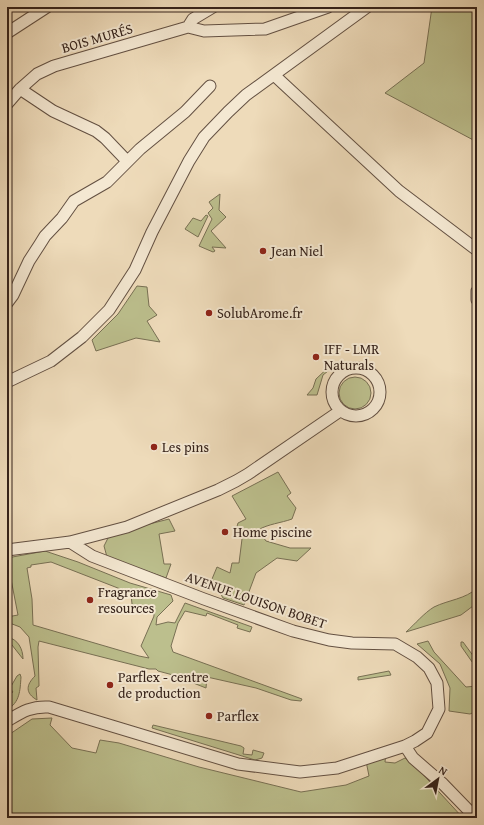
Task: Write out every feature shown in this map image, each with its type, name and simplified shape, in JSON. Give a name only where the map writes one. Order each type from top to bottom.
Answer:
[{"type":"street","points":[[7,33],[47,7]]},
{"type":"street","name":"BOIS MURÉS","points":[[7,104],[20,89],[37,74],[54,66],[188,26],[194,19],[213,7]]},
{"type":"street","points":[[188,26],[204,31],[265,29],[328,7]]},
{"type":"street","points":[[7,382],[51,361],[82,337],[109,310],[135,270],[152,232],[189,161],[204,137],[228,112],[246,95],[367,7]]},
{"type":"street","points":[[274,75],[399,191],[477,250]]},
{"type":"street","points":[[7,303],[13,295],[29,261],[45,236],[62,218],[74,201],[107,182],[140,149],[185,112],[210,86]]},
{"type":"street","points":[[20,89],[53,111],[96,131],[105,138],[127,161]]},
{"type":"street","points":[[477,291],[477,300]]},
{"type":"street","points":[[350,368],[361,368],[371,373],[378,381],[380,392],[377,402],[371,411],[361,415],[350,415],[340,410],[334,402],[331,391],[334,381],[341,372],[350,368]]},
{"type":"street","points":[[7,550],[70,542],[127,527],[236,481],[340,410]]},
{"type":"street","name":"AVENUE LOUISON BOBET","points":[[7,721],[22,711],[38,706],[49,707],[238,764],[300,772],[337,768],[404,746],[427,733],[439,709],[437,683],[429,668],[417,657],[394,644],[352,644],[329,640],[293,630],[204,599],[92,556],[70,542]]},
{"type":"street","points":[[404,746],[413,758],[443,784],[476,818]]},
{"type":"green space","points":[[432,7],[477,7],[477,142],[385,93],[424,63]]},
{"type":"green space","points":[[220,194],[219,210],[226,217],[211,231],[226,248],[212,247],[215,251],[213,252],[199,246],[212,219],[208,213],[213,208],[209,202]]},
{"type":"green space","points":[[206,215],[208,216],[198,237],[185,229],[193,218],[201,221]]},
{"type":"green space","points":[[137,286],[147,287],[149,306],[157,315],[147,321],[160,342],[136,338],[96,351],[92,340],[118,314]]},
{"type":"green space","points":[[333,363],[338,363],[323,375],[317,395],[307,395],[313,388],[316,379]]},
{"type":"green space","points":[[355,377],[366,382],[371,393],[366,404],[355,409],[344,404],[339,393],[344,382]]},
{"type":"green space","points":[[278,472],[291,493],[287,496],[296,508],[292,519],[266,526],[258,530],[266,541],[290,548],[311,548],[297,561],[277,558],[256,573],[244,605],[223,598],[212,579],[217,567],[230,573],[232,563],[239,563],[243,531],[236,530],[238,523],[246,519],[232,496]]},
{"type":"green space","points":[[169,519],[175,531],[159,534],[164,564],[171,564],[166,578],[107,557],[104,546],[110,534]]},
{"type":"green space","points":[[45,551],[78,562],[130,583],[171,595],[173,601],[157,617],[156,625],[168,622],[175,623],[185,603],[252,627],[250,632],[237,628],[238,625],[207,613],[206,616],[185,611],[178,623],[171,646],[173,652],[302,699],[301,701],[291,700],[256,688],[207,677],[206,688],[156,669],[149,669],[39,641],[39,686],[36,688],[37,700],[30,695],[28,689],[35,676],[29,637],[20,627],[7,622],[7,617],[18,615],[9,569],[7,569],[7,558]],"holes":[[[51,562],[131,594],[132,604],[136,606],[153,607],[154,616],[141,646],[149,658],[33,625],[32,599],[27,568],[31,567],[31,565]]]},
{"type":"green space","points":[[477,588],[477,603],[461,615],[406,632],[430,609],[468,595]]},
{"type":"green space","points":[[7,637],[17,642],[22,652],[23,659],[8,640],[7,641]]},
{"type":"green space","points":[[428,641],[434,652],[466,687],[477,686],[477,711],[470,714],[449,711],[450,688],[440,664],[417,644]]},
{"type":"green space","points":[[461,642],[463,642],[477,661],[477,669],[461,646]]},
{"type":"green space","points":[[389,671],[391,675],[358,680],[358,677]]},
{"type":"green space","points":[[20,674],[20,687],[17,700],[7,710],[7,697],[13,692],[10,688],[17,676]]},
{"type":"green space","points":[[52,718],[50,725],[72,748],[96,753],[100,740],[119,743],[199,767],[301,792],[346,785],[369,776],[366,761],[386,752],[385,762],[395,763],[405,758],[417,768],[463,818],[7,818],[7,736],[32,719]]},
{"type":"green space","points":[[153,725],[241,746],[244,748],[243,754],[252,755],[253,750],[264,753],[262,758],[255,760],[152,728]]},
{"type":"place","name":"Jean Niel","points":[[263,251]]},
{"type":"place","name":"SolubArome.fr","points":[[209,313]]},
{"type":"place","name":"IFF - LMR Naturals","points":[[316,357]]},
{"type":"place","name":"Les pins","points":[[154,447]]},
{"type":"place","name":"Home piscine","points":[[225,532]]},
{"type":"place","name":"Fragrance resources","points":[[90,600]]},
{"type":"place","name":"Parflex - centre de production","points":[[110,685]]},
{"type":"place","name":"Parflex","points":[[209,716]]}]
